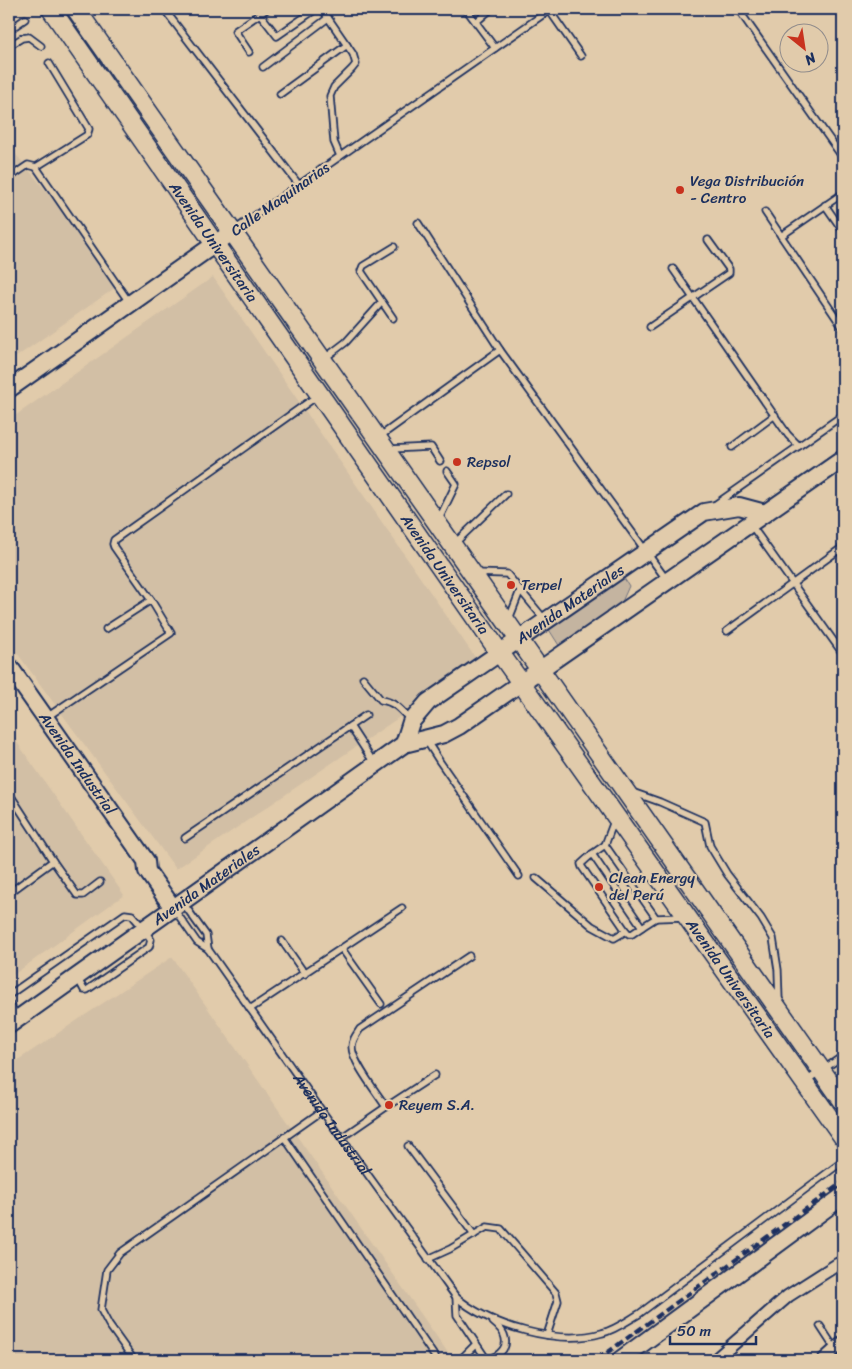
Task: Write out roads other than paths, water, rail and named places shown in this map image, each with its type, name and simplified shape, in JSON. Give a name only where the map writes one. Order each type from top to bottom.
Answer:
[{"type":"main road","name":"Avenida Universitaria","points":[[51,9],[500,653],[843,1138]]},
{"type":"main road","name":"Avenida Universitaria","points":[[76,9],[843,1099]]},
{"type":"main road","points":[[317,392],[333,376]]},
{"type":"main road","points":[[617,817],[635,805]]},
{"type":"street","name":"Calle Maquinarias","points":[[9,389],[232,232]]},
{"type":"street","name":"Avenida Materiales","points":[[14,1021],[404,744],[426,740],[444,734],[459,726],[843,459]]},
{"type":"street","name":"Avenida Materiales","points":[[404,744],[411,722],[428,702],[704,512],[739,506],[765,513]]},
{"type":"street","name":"Avenida Industrial","points":[[9,666],[146,861],[147,871],[178,905]]},
{"type":"street","points":[[620,1360],[843,1196]]},
{"type":"street","points":[[717,1360],[788,1296],[838,1264]]},
{"type":"street","points":[[823,1360],[839,1346]]},
{"type":"lane","points":[[164,9],[299,185]]},
{"type":"lane","points":[[249,52],[235,31],[267,9]]},
{"type":"lane","points":[[260,14],[277,36],[316,9]]},
{"type":"lane","points":[[322,9],[353,54],[356,64],[334,87],[330,96],[334,142],[340,156]]},
{"type":"lane","points":[[466,9],[495,48]]},
{"type":"lane","points":[[476,22],[491,9]]},
{"type":"lane","name":"Calle Maquinarias","points":[[232,232],[550,9]]},
{"type":"lane","points":[[550,9],[581,56]]},
{"type":"lane","points":[[738,9],[843,158]]},
{"type":"lane","points":[[262,67],[328,18]]},
{"type":"lane","points":[[9,30],[25,19]]},
{"type":"lane","points":[[9,46],[22,38],[28,37],[41,46]]},
{"type":"lane","points":[[280,94],[347,45]]},
{"type":"lane","points":[[36,167],[87,135],[89,129],[49,63]]},
{"type":"lane","points":[[9,178],[28,165],[36,167],[130,303]]},
{"type":"lane","points":[[781,236],[842,194]]},
{"type":"lane","points":[[825,205],[843,231]]},
{"type":"lane","points":[[765,212],[843,328]]},
{"type":"lane","points":[[418,224],[500,350],[667,581]]},
{"type":"lane","points":[[650,327],[729,273],[729,269],[708,240]]},
{"type":"lane","points":[[393,318],[361,268],[394,247]]},
{"type":"lane","points":[[673,268],[788,435],[799,446]]},
{"type":"lane","points":[[322,360],[346,342],[382,302]]},
{"type":"lane","points":[[381,444],[500,350]]},
{"type":"lane","points":[[46,718],[170,636],[171,630],[114,547],[114,540],[317,392]]},
{"type":"lane","points":[[732,447],[775,415]]},
{"type":"lane","points":[[704,512],[843,415]]},
{"type":"lane","points":[[381,444],[431,448],[440,461]]},
{"type":"lane","points":[[437,523],[456,484],[447,471]]},
{"type":"lane","points":[[453,545],[506,494]]},
{"type":"lane","points":[[750,523],[843,654]]},
{"type":"lane","points":[[727,631],[843,547]]},
{"type":"lane","points":[[472,573],[507,574],[546,621]]},
{"type":"lane","points":[[508,623],[520,591]]},
{"type":"lane","points":[[106,629],[151,600]]},
{"type":"lane","points":[[363,678],[381,700],[392,702],[411,722]]},
{"type":"lane","points":[[185,838],[366,715]]},
{"type":"lane","points":[[350,726],[375,765]]},
{"type":"lane","points":[[426,740],[519,876]]},
{"type":"lane","points":[[623,788],[705,822],[708,829],[710,846],[722,867],[774,938],[780,1010]]},
{"type":"lane","points":[[9,793],[77,895],[83,895],[100,882]]},
{"type":"lane","points":[[617,817],[610,829],[606,845],[580,864],[626,931],[632,934],[656,918],[687,917]]},
{"type":"lane","points":[[606,845],[656,918]]},
{"type":"lane","points":[[592,854],[642,927]]},
{"type":"lane","points":[[9,893],[53,861]]},
{"type":"lane","points":[[536,878],[592,926],[614,938],[626,931]]},
{"type":"lane","name":"Avenida Industrial","points":[[178,905],[197,942],[208,949],[456,1297]]},
{"type":"lane","name":"Avenida Industrial","points":[[178,905],[206,935],[208,949]]},
{"type":"lane","points":[[250,1009],[402,908]]},
{"type":"lane","points":[[9,995],[124,914],[132,915],[151,940],[148,947],[86,990],[84,990],[77,977]]},
{"type":"lane","points":[[282,941],[305,974]]},
{"type":"lane","points":[[119,947],[129,960]]},
{"type":"lane","points":[[342,949],[381,1004]]},
{"type":"lane","points":[[386,1107],[355,1059],[352,1048],[353,1040],[360,1029],[469,956]]},
{"type":"lane","points":[[9,1003],[14,1021]]},
{"type":"lane","points":[[804,1082],[843,1056]]},
{"type":"lane","points":[[341,1138],[436,1075]]},
{"type":"lane","points":[[134,1360],[108,1325],[101,1310],[107,1270],[120,1253],[322,1111]]},
{"type":"lane","points":[[284,1137],[437,1360]]},
{"type":"lane","points":[[408,1146],[474,1235]]},
{"type":"lane","points":[[487,1318],[524,1330],[558,1337],[585,1337],[619,1326],[639,1314],[843,1161]]},
{"type":"lane","points":[[428,1259],[487,1228],[501,1229],[556,1293],[558,1301],[547,1335]]},
{"type":"lane","points":[[456,1297],[466,1306],[487,1318],[502,1331],[505,1338],[503,1349],[494,1358],[489,1359],[485,1357],[457,1315],[456,1297]]},
{"type":"lane","points":[[820,1326],[839,1346]]},
{"type":"lane","points":[[460,1360],[476,1344]]},
{"type":"railway","points":[[597,1360],[843,1182]]},
{"type":"place","name":"Vega Distribución - Centro","points":[[680,190]]},
{"type":"place","name":"Repsol","points":[[457,462]]},
{"type":"place","name":"Terpel","points":[[511,585]]},
{"type":"place","name":"Clean Energy del Perú","points":[[599,887]]},
{"type":"place","name":"Reyem S.A.","points":[[389,1105]]}]
